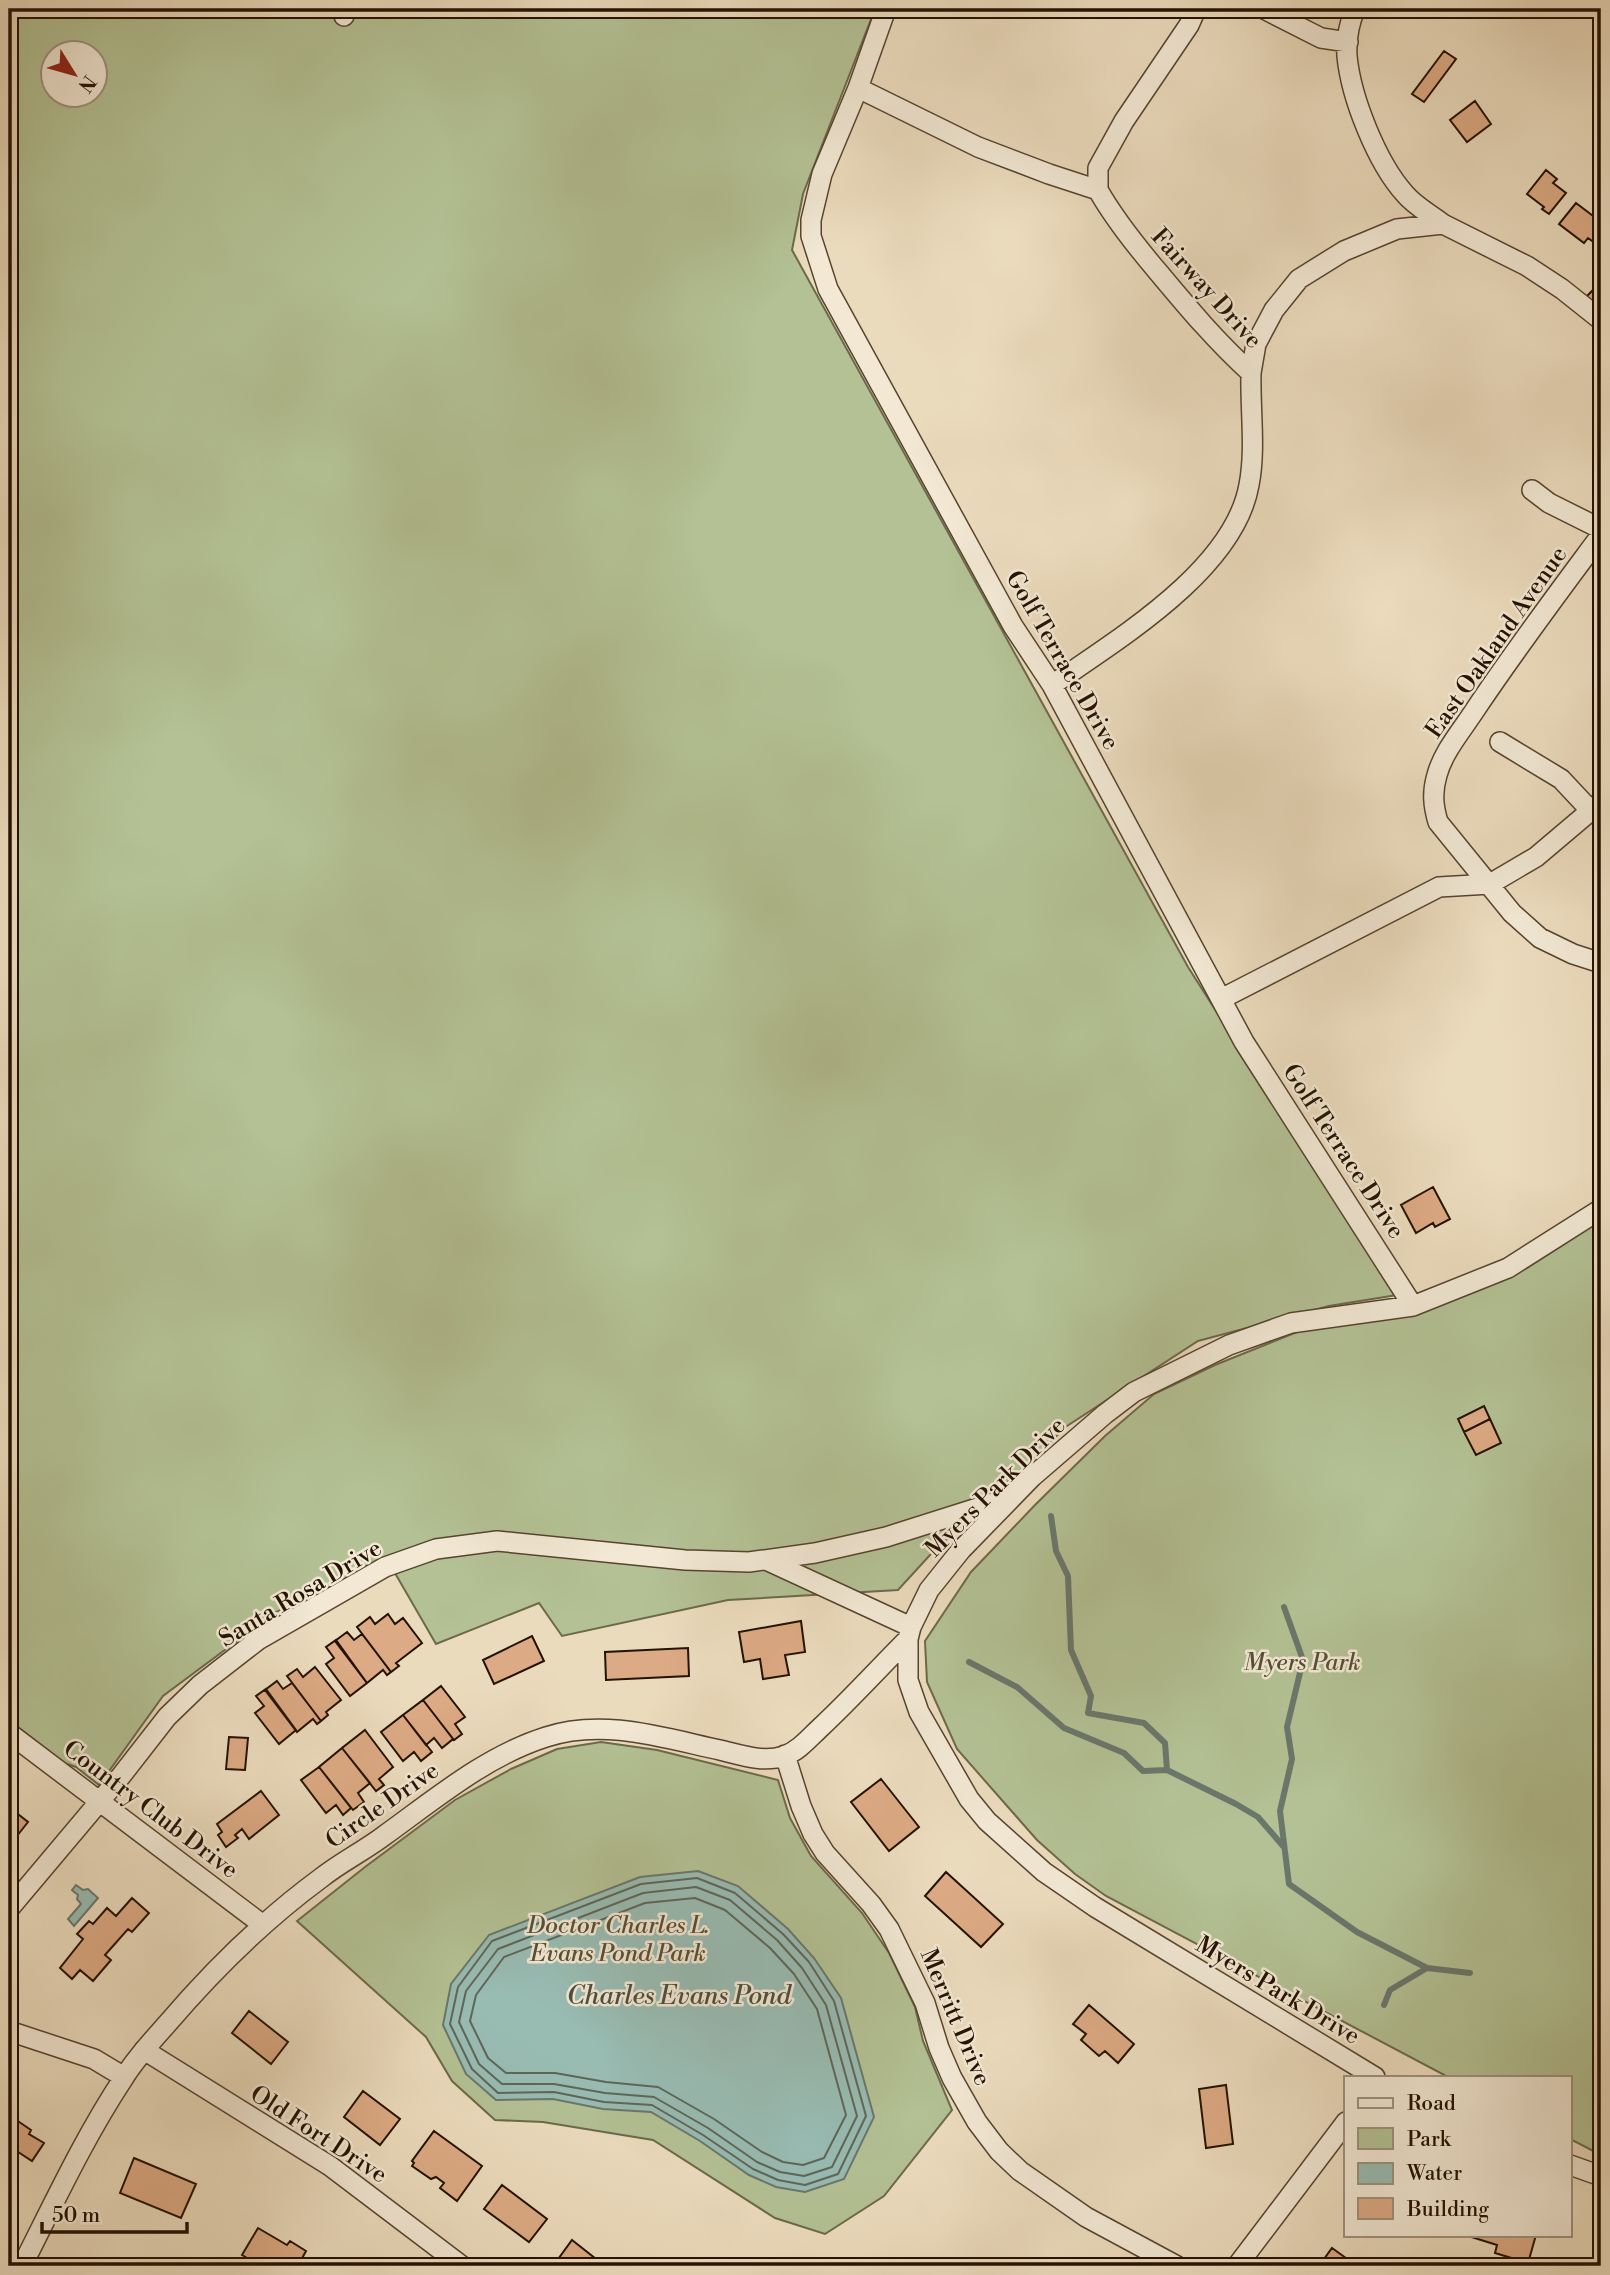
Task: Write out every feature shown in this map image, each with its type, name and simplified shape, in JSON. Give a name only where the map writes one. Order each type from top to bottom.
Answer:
[{"type":"street","name":"Golf Terrace Drive","points":[[886,9],[817,192],[811,219],[811,236],[828,289],[1013,626],[1052,685],[1244,1042],[1413,1306]]},
{"type":"street","points":[[858,88],[978,147],[1098,190],[1098,168],[1124,121],[1189,25],[1196,9]]},
{"type":"street","points":[[1264,9],[1321,38],[1348,41]]},
{"type":"street","points":[[1355,9],[1349,24],[1347,55],[1354,88],[1369,132],[1383,161],[1404,193],[1443,223],[1527,266],[1601,320]]},
{"type":"street","name":"Fairway Drive","points":[[1052,685],[1154,613],[1192,578],[1230,533],[1244,505],[1252,457],[1251,373],[1209,334],[1129,238],[1111,214],[1098,190]]},
{"type":"street","points":[[1251,373],[1256,344],[1274,310],[1298,279],[1344,251],[1397,229],[1443,223]]},
{"type":"street","points":[[1532,490],[1549,503],[1601,529]]},
{"type":"street","name":"East Oakland Avenue","points":[[1601,535],[1508,660],[1457,737],[1437,772],[1433,792],[1433,805],[1438,822],[1512,913],[1540,938],[1573,954],[1601,963]]},
{"type":"street","points":[[1220,999],[1439,887],[1490,884],[1536,857],[1596,807],[1561,779],[1500,743]]},
{"type":"street","name":"Myers Park Drive","points":[[1373,2076],[1095,1907],[1044,1872],[987,1821],[969,1799],[919,1712],[908,1680],[909,1633],[929,1590],[961,1550],[1014,1496],[1104,1414],[1134,1392],[1229,1345],[1291,1323],[1413,1306],[1508,1268],[1601,1209]]},
{"type":"street","name":"Santa Rosa Drive","points":[[9,1909],[166,1717],[200,1685],[258,1640],[385,1567],[436,1549],[497,1541],[685,1560],[750,1562],[815,1553],[886,1537],[1014,1496]]},
{"type":"street","name":"Santa Rosa Drive","points":[[765,1560],[909,1633]]},
{"type":"street","points":[[785,1755],[799,1748],[841,1708],[909,1633]]},
{"type":"street","name":"Circle Drive","points":[[22,2266],[96,2122],[124,2077],[190,1997],[263,1925],[322,1877],[463,1779],[501,1757],[546,1737],[573,1731],[615,1729],[639,1732],[758,1759],[785,1755]]},
{"type":"street","name":"Country Club Drive","points":[[9,1733],[263,1925]]},
{"type":"street","name":"Merritt Drive","points":[[785,1755],[813,1834],[825,1853],[890,1929],[925,2003],[952,2078],[977,2122],[999,2151],[1020,2171],[1086,2217],[1177,2266]]},
{"type":"street","points":[[9,2031],[94,2059],[124,2077]]},
{"type":"street","name":"Old Fort Drive","points":[[144,2050],[330,2166],[463,2266]]},
{"type":"street","points":[[1237,2266],[1344,2125]]},
{"type":"street","points":[[1572,2166],[1601,2176]]},
{"type":"green space","points":[[9,9],[875,9],[803,194],[792,250],[1188,967],[1397,1295],[1329,1306],[1198,1341],[1067,1426],[930,1555],[898,1590],[728,1600],[562,1636],[539,1603],[436,1644],[388,1561],[276,1612],[163,1696],[99,1785],[76,1767],[64,1763],[9,1720]]},
{"type":"green space","name":"Myers Park","points":[[1601,1219],[1601,2155],[1572,2140],[1572,2076],[1446,2076],[1106,1896],[1075,1874],[1037,1840],[957,1749],[927,1682],[925,1641],[971,1572],[1105,1436],[1154,1394],[1215,1365],[1307,1328],[1393,1315]]},
{"type":"green space","name":"Doctor Charles L. Evans Pond Park","points":[[601,1742],[657,1750],[778,1780],[790,1818],[811,1856],[862,1913],[889,1953],[915,2007],[923,2041],[952,2110],[884,2196],[825,2234],[775,2218],[653,2140],[543,2122],[495,2120],[452,2081],[426,2037],[297,1921],[455,1800],[511,1769],[557,1749]]},
{"type":"water","name":"Charles Evans Pond","points":[[698,1871],[738,1886],[788,1929],[814,1958],[841,1998],[874,2117],[844,2179],[805,2192],[776,2187],[749,2175],[700,2141],[651,2112],[603,2109],[553,2099],[496,2100],[466,2074],[443,2025],[451,1984],[489,1935],[640,1877]]},
{"type":"water","points":[[76,1885],[83,1890],[88,1889],[98,1898],[74,1926],[68,1919],[81,1904],[77,1899],[78,1895],[72,1890]]},
{"type":"building","points":[[1444,51],[1456,59],[1424,102],[1412,94]]},
{"type":"building","points":[[1475,101],[1491,124],[1467,142],[1450,120]]},
{"type":"building","points":[[1546,170],[1557,179],[1553,183],[1566,193],[1549,214],[1527,194]]},
{"type":"building","points":[[1576,203],[1601,222],[1601,235],[1595,243],[1588,238],[1584,243],[1559,224]]},
{"type":"building","points":[[1596,287],[1601,292],[1601,312],[1585,298]]},
{"type":"building","points":[[1433,1187],[1450,1219],[1435,1227],[1433,1223],[1416,1233],[1401,1205]]},
{"type":"building","points":[[1484,1406],[1490,1419],[1464,1432],[1458,1419]]},
{"type":"building","points":[[1490,1419],[1501,1443],[1476,1455],[1464,1432]]},
{"type":"building","points":[[388,1614],[395,1624],[403,1618],[422,1643],[396,1663],[399,1666],[391,1672],[357,1627],[370,1617],[375,1624]]},
{"type":"building","points":[[801,1621],[805,1652],[785,1655],[789,1675],[763,1679],[760,1659],[744,1662],[739,1632]]},
{"type":"building","points":[[347,1632],[354,1640],[362,1634],[391,1672],[387,1675],[383,1670],[367,1683],[335,1641]]},
{"type":"building","points":[[532,1636],[544,1661],[494,1684],[483,1660]]},
{"type":"building","points":[[336,1640],[367,1683],[350,1696],[326,1664],[334,1658],[326,1647]]},
{"type":"building","points":[[688,1648],[689,1676],[606,1680],[605,1652]]},
{"type":"building","points":[[315,1667],[341,1700],[326,1712],[328,1715],[321,1721],[287,1676],[297,1669],[303,1677]]},
{"type":"building","points":[[277,1681],[283,1689],[292,1683],[321,1721],[317,1724],[313,1719],[297,1732],[265,1690]]},
{"type":"building","points":[[441,1686],[465,1717],[455,1724],[462,1734],[454,1740],[423,1700]]},
{"type":"building","points":[[266,1689],[296,1730],[279,1744],[255,1713],[264,1706],[256,1696]]},
{"type":"building","points":[[423,1700],[453,1739],[442,1748],[434,1738],[426,1745],[403,1715]]},
{"type":"building","points":[[403,1715],[432,1752],[421,1761],[414,1752],[403,1761],[381,1732]]},
{"type":"building","points":[[365,1730],[393,1767],[379,1779],[384,1785],[376,1791],[342,1748]]},
{"type":"building","points":[[229,1737],[248,1738],[245,1770],[226,1769]]},
{"type":"building","points":[[342,1748],[370,1783],[358,1793],[364,1802],[353,1810],[319,1767]]},
{"type":"building","points":[[319,1767],[351,1808],[343,1815],[336,1805],[326,1813],[301,1780]]},
{"type":"building","points":[[881,1779],[919,1827],[889,1851],[851,1802]]},
{"type":"building","points":[[261,1791],[279,1815],[249,1839],[242,1829],[235,1835],[238,1838],[226,1847],[218,1835],[222,1832],[217,1824]]},
{"type":"building","points":[[9,1807],[28,1822],[9,1846]]},
{"type":"building","points":[[946,1872],[1003,1924],[981,1947],[925,1896]]},
{"type":"building","points":[[132,1898],[149,1913],[132,1932],[128,1929],[105,1955],[111,1960],[93,1981],[80,1970],[72,1979],[60,1968],[83,1939],[77,1934],[89,1921],[93,1924],[107,1908],[116,1916]]},
{"type":"building","points":[[1089,2005],[1134,2044],[1118,2063],[1105,2051],[1099,2056],[1081,2040],[1086,2034],[1073,2024]]},
{"type":"building","points":[[249,2011],[288,2042],[271,2064],[232,2033]]},
{"type":"building","points":[[1226,2085],[1233,2144],[1206,2148],[1199,2089]]},
{"type":"building","points":[[363,2091],[400,2119],[380,2145],[344,2117]]},
{"type":"building","points":[[9,2115],[31,2130],[29,2134],[44,2143],[32,2161],[9,2146]]},
{"type":"building","points":[[434,2131],[482,2166],[457,2201],[440,2188],[444,2183],[436,2177],[431,2179],[412,2166],[412,2161]]},
{"type":"building","points":[[134,2158],[196,2184],[181,2218],[120,2193]]},
{"type":"building","points":[[502,2185],[547,2219],[529,2242],[484,2209]]},
{"type":"building","points":[[258,2228],[287,2245],[290,2241],[306,2251],[300,2262],[308,2266],[261,2266],[242,2255]]},
{"type":"building","points":[[1468,2236],[1536,2236],[1528,2263],[1495,2253],[1497,2245]]},
{"type":"building","points":[[572,2240],[596,2259],[593,2263],[597,2266],[562,2266],[556,2262]]},
{"type":"building","points":[[1332,2248],[1357,2266],[1319,2266]]},
{"type":"waterway","points":[[1051,1516],[1056,1551],[1068,1576],[1071,1650],[1091,1696],[1088,1713],[1144,1723],[1165,1743],[1167,1770]]},
{"type":"waterway","points":[[1284,1607],[1303,1660],[1287,1727],[1292,1759],[1280,1811],[1289,1884],[1357,1932],[1427,1968],[1470,1973]]},
{"type":"waterway","points":[[969,1662],[1017,1687],[1064,1728],[1124,1753],[1143,1771],[1167,1770],[1236,1804],[1258,1817],[1283,1846]]},
{"type":"waterway","points":[[1384,2005],[1390,1990],[1427,1968]]}]
